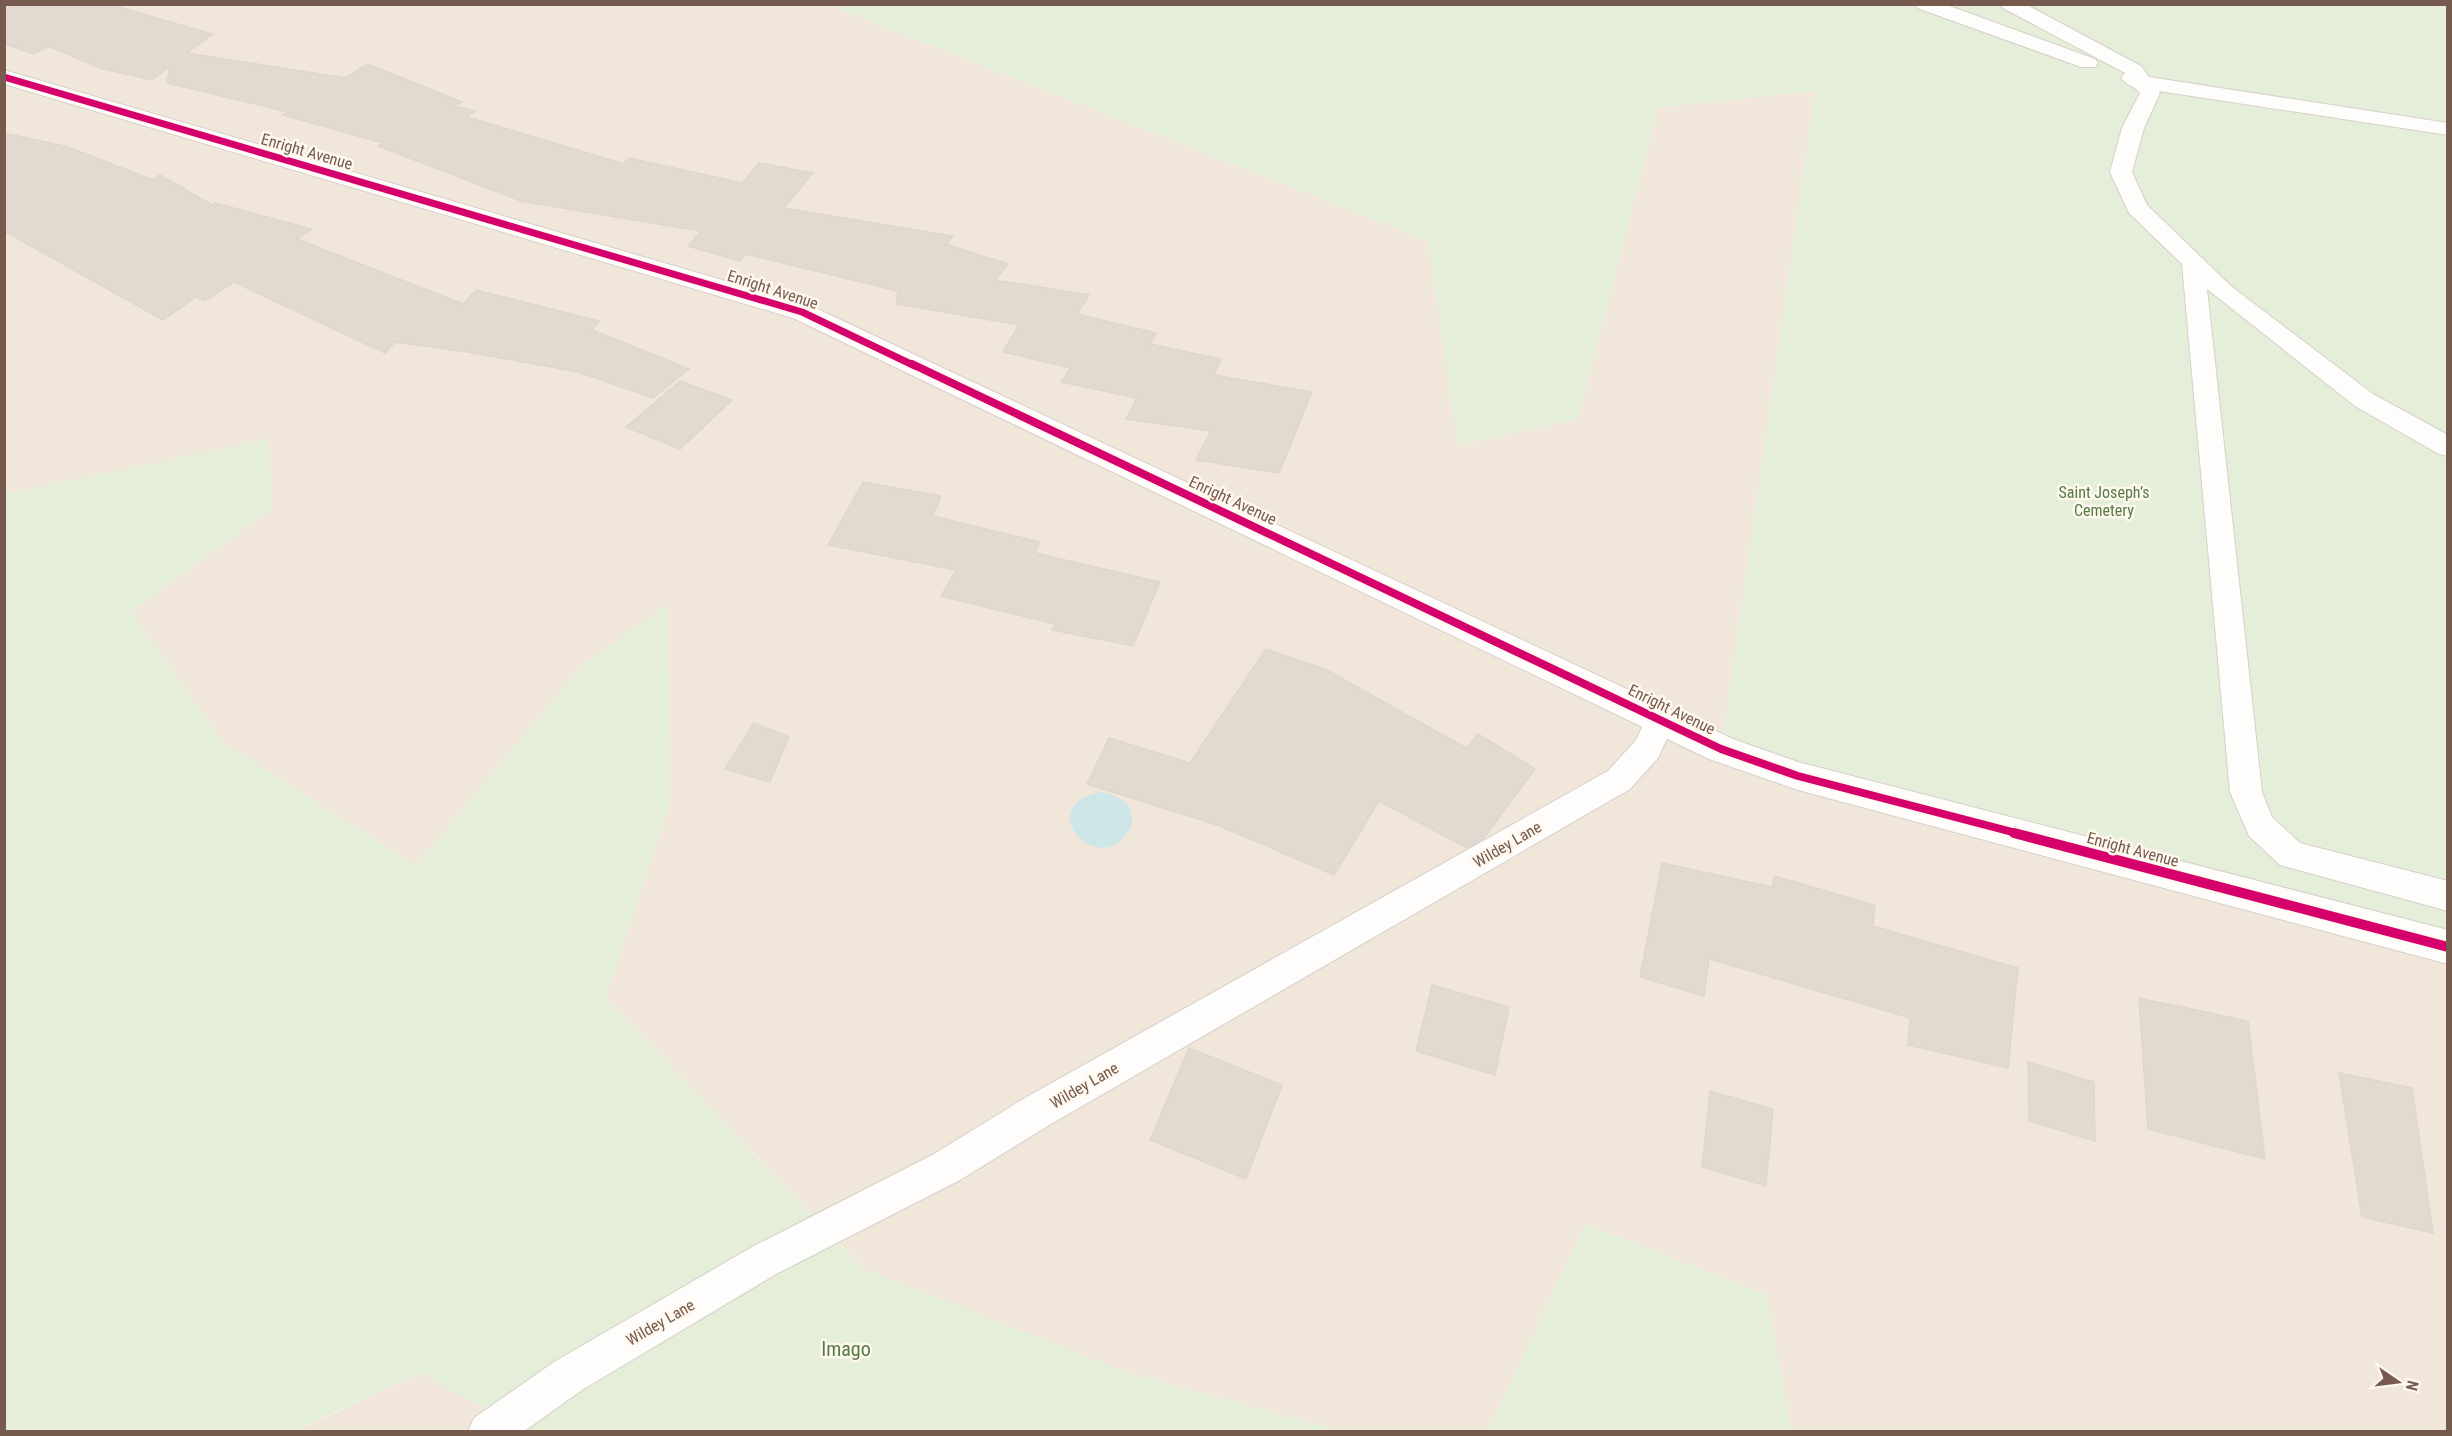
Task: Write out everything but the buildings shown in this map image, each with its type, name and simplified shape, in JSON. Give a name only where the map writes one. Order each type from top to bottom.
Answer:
[{"type":"street","name":"Enright Avenue","points":[[4,77],[802,312],[1721,749],[1798,776],[2448,947]]},
{"type":"lane","points":[[1924,4],[2142,82],[2448,129]]},
{"type":"lane","points":[[2010,4],[2134,70],[2150,93],[2133,128],[2121,172],[2137,208],[2224,292],[2364,400],[2448,447]]},
{"type":"lane","points":[[2193,263],[2246,792],[2260,826],[2291,855],[2448,896]]},
{"type":"lane","name":"Wildey Lane","points":[[488,1431],[568,1376],[756,1266],[947,1167],[1038,1111],[1619,780],[1647,749],[1661,719]]},
{"type":"shaded area","points":[[5,5],[829,5],[1428,241],[1458,445],[1578,419],[1658,108],[1815,91],[1721,749],[2447,947],[2447,1431],[1791,1431],[1767,1295],[1585,1224],[1488,1431],[1340,1431],[903,1310],[606,998],[670,802],[668,605],[582,665],[416,866],[224,743],[131,612],[272,508],[269,440],[5,494]]},
{"type":"shaded area","points":[[420,1373],[529,1431],[294,1432]]},
{"type":"green space","name":"Saint Joseph’s Cemetery","points":[[829,5],[2447,5],[2447,947],[1721,749],[1815,91],[1658,108],[1578,419],[1457,445],[1428,241]]},
{"type":"green space","name":"Imago","points":[[269,439],[272,508],[131,612],[224,743],[416,866],[582,665],[668,604],[670,802],[606,998],[862,1268],[1126,1372],[1340,1431],[529,1431],[419,1373],[294,1431],[5,1431],[4,494]]},
{"type":"green space","points":[[1585,1224],[1767,1295],[1791,1431],[1488,1431]]},
{"type":"water","points":[[1102,792],[1116,796],[1127,804],[1132,822],[1129,830],[1116,844],[1102,848],[1088,844],[1077,835],[1071,823],[1071,810],[1081,799]]},
{"type":"cycle path","points":[[4,77],[802,312],[1721,749],[1798,776],[2448,947]]}]
